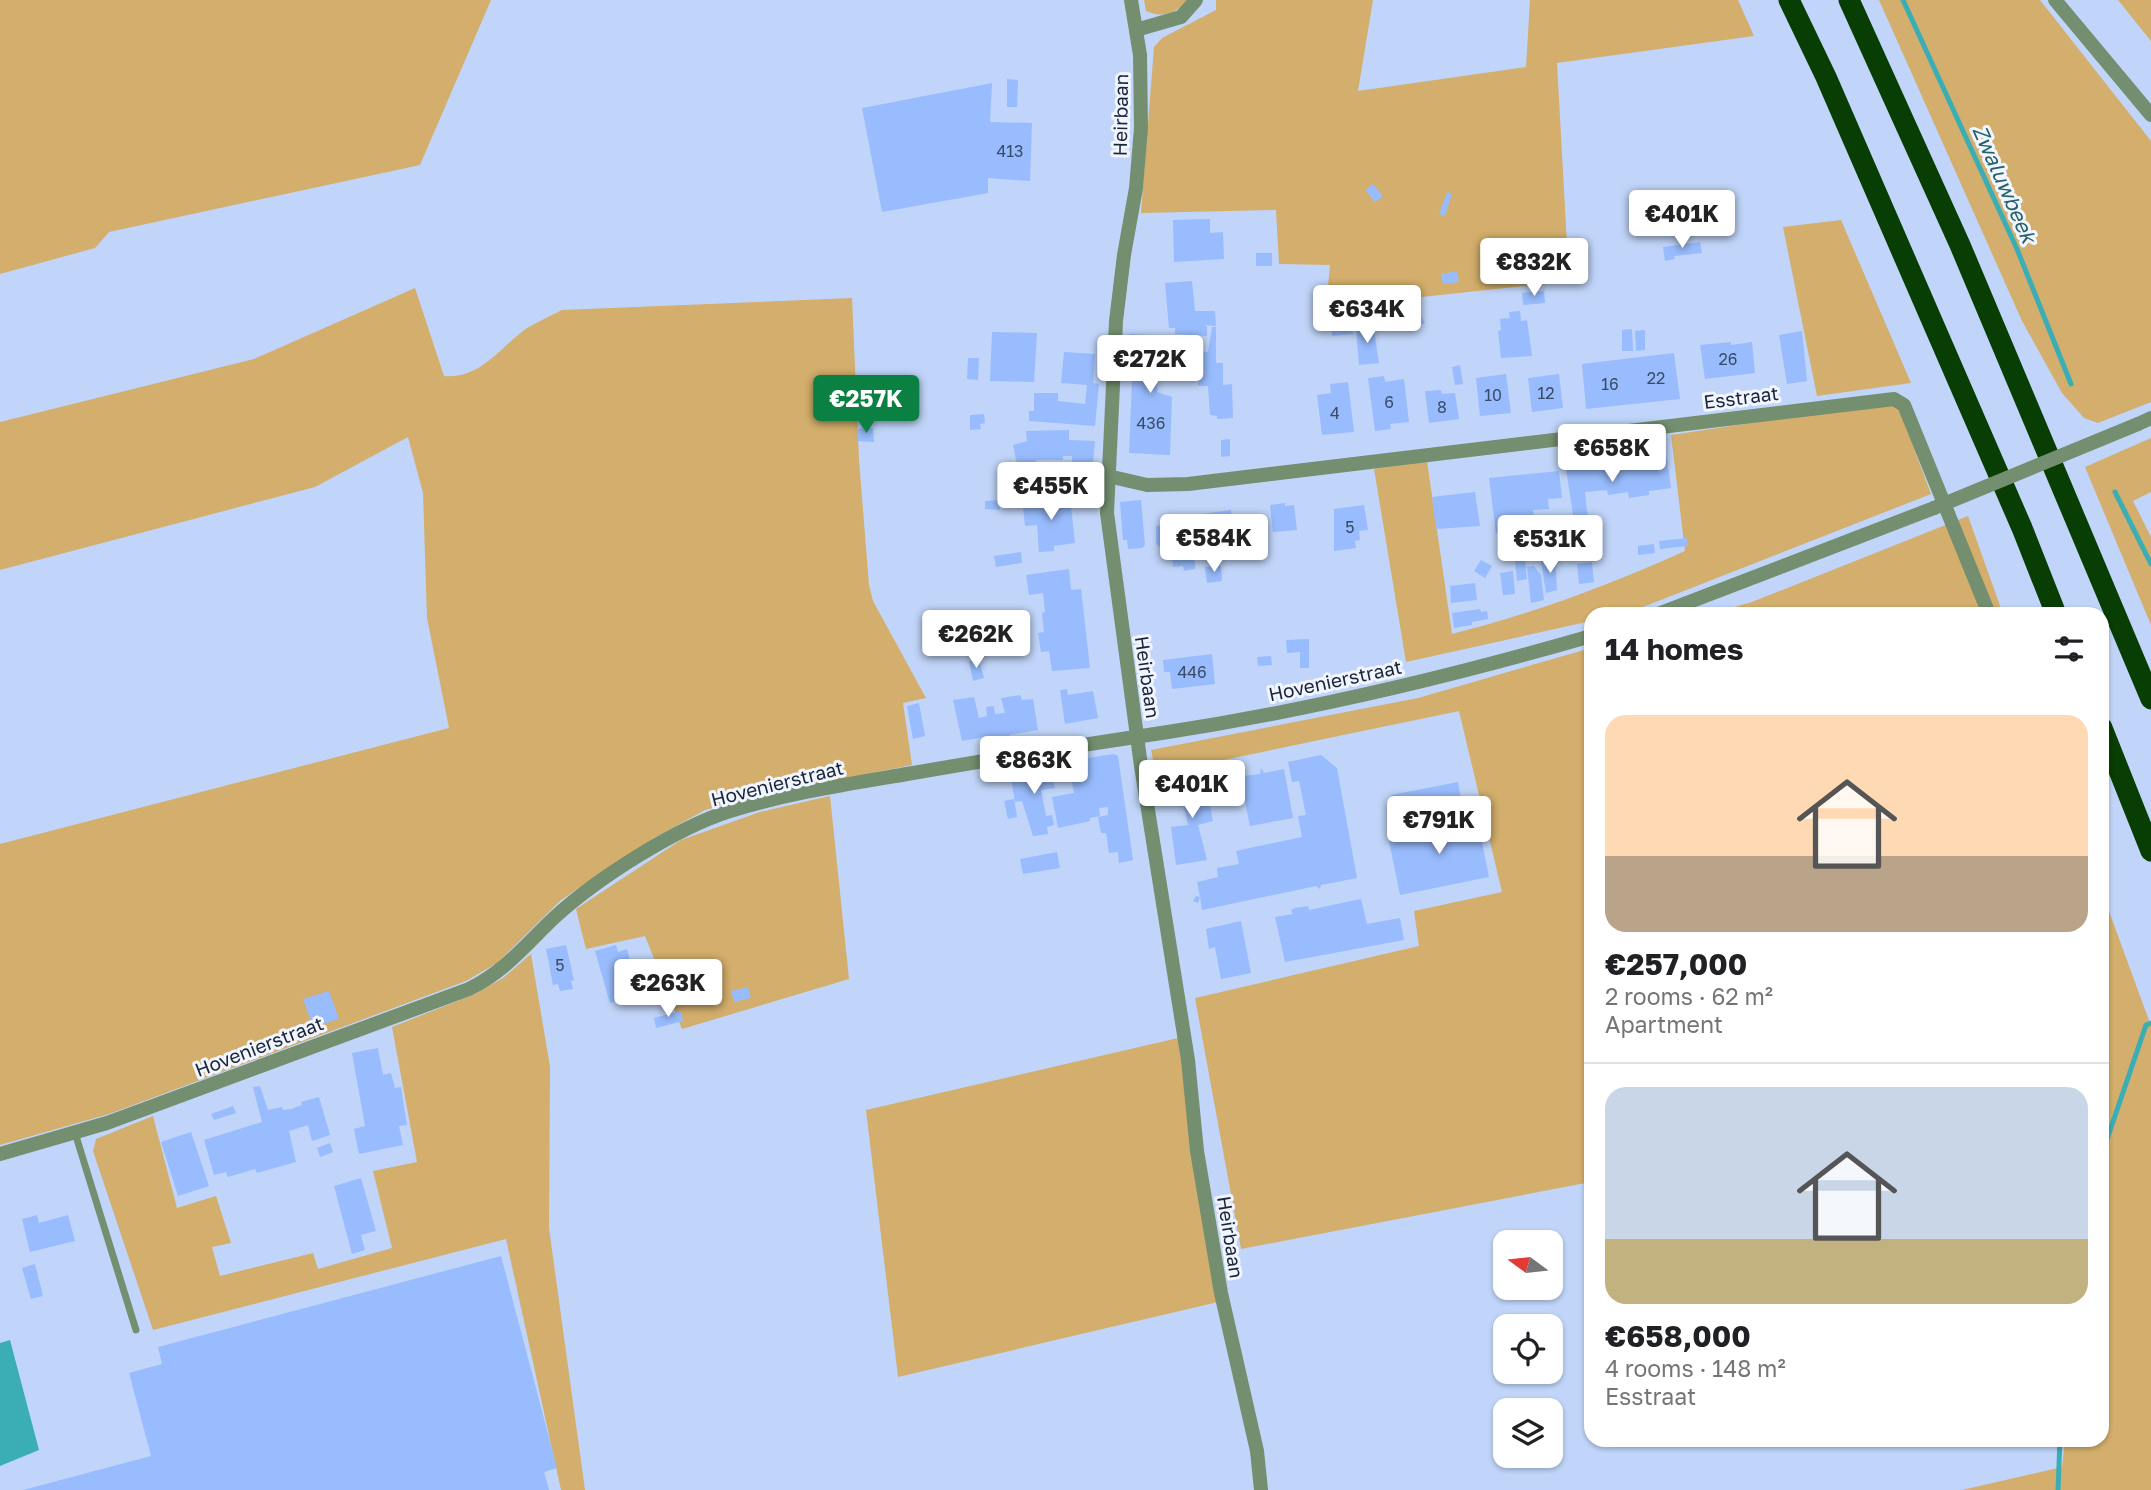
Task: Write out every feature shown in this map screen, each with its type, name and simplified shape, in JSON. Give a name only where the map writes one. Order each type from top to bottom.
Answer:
[{"type":"highway","points":[[1789,0],[1826,77],[2022,528],[2053,607]]},
{"type":"highway","points":[[1849,0],[1960,245],[2151,699]]},
{"type":"highway","points":[[2109,746],[2151,851]]},
{"type":"street","name":"Heirbaan","points":[[1131,0],[1140,55],[1141,128],[1136,188],[1116,321],[1107,513],[1113,569],[1186,1048],[1199,1164],[1221,1293],[1257,1451],[1261,1490]]},
{"type":"street","points":[[1136,30],[1181,17],[1196,0]]},
{"type":"street","points":[[2054,0],[2151,115]]},
{"type":"street","name":"Esstraat","points":[[1108,476],[1147,485],[1188,484],[1894,399],[1904,405],[1986,607]]},
{"type":"street","points":[[1676,607],[1934,508],[2144,421]]},
{"type":"street","name":"Hovenierstraat","points":[[0,1154],[75,1133],[469,989],[491,978],[513,961],[558,915],[612,874],[677,832],[730,811],[817,789],[1268,714],[1477,669],[1584,638]]},
{"type":"lane","points":[[75,1133],[136,1330]]},
{"type":"shaded area","points":[[0,0],[491,0],[420,165],[109,232],[95,248],[0,274]]},
{"type":"shaded area","points":[[1144,0],[1189,0],[1174,11],[1158,14],[1146,11]]},
{"type":"shaded area","points":[[1216,0],[1373,0],[1358,91],[1526,67],[1530,0],[1738,0],[1754,36],[1557,63],[1569,281],[1366,303],[1364,291],[1327,296],[1330,265],[1279,264],[1276,210],[1141,213],[1154,47],[1162,38],[1216,10]]},
{"type":"shaded area","points":[[1879,0],[2040,0],[2151,141],[2151,402],[2098,423],[2084,418],[2062,393],[2022,321]]},
{"type":"shaded area","points":[[2118,0],[2151,0],[2151,41]]},
{"type":"shaded area","points":[[1841,220],[1911,383],[1817,396],[1783,227]]},
{"type":"shaded area","points":[[415,288],[444,376],[456,376],[478,368],[523,331],[562,310],[852,298],[859,460],[869,585],[873,601],[926,698],[903,703],[912,765],[756,796],[705,810],[654,838],[561,900],[497,963],[466,981],[109,1114],[0,1145],[0,844],[449,728],[427,618],[423,493],[408,437],[315,487],[0,570],[0,422],[254,359]]},
{"type":"shaded area","points":[[1897,403],[1931,494],[1643,607],[1584,607],[1584,623],[1406,662],[1374,469],[1427,461],[1452,634],[1570,598],[1685,551],[1671,435]]},
{"type":"shaded area","points":[[2151,438],[2151,492],[2133,501],[2151,537],[2151,625],[2085,467]]},
{"type":"shaded area","points":[[1968,516],[2000,607],[1734,607]]},
{"type":"shaded area","points":[[1584,650],[1584,1183],[1241,1249],[1195,998],[1419,946],[1414,911],[1502,892],[1459,711],[1156,774],[1151,750],[1418,698]]},
{"type":"shaded area","points":[[830,796],[849,979],[682,1029],[645,936],[586,949],[576,909],[681,840],[760,812]]},
{"type":"shaded area","points":[[2109,911],[2151,1026],[2151,1490],[1962,1490],[2062,1467],[2064,1447],[2109,1447]]},
{"type":"shaded area","points":[[531,954],[550,1067],[549,1228],[585,1490],[561,1490],[506,1239],[153,1330],[93,1151],[96,1139],[153,1116],[177,1208],[216,1196],[231,1243],[212,1247],[220,1276],[313,1253],[318,1269],[392,1248],[373,1171],[417,1162],[392,1027],[475,994],[503,978]]},
{"type":"shaded area","points":[[1178,1038],[1218,1302],[898,1377],[866,1110]]},
{"type":"shaded area","points":[[10,1340],[39,1450],[0,1466],[0,1343]]},
{"type":"building","points":[[1007,79],[1018,80],[1017,107],[1007,107]]},
{"type":"building","points":[[992,83],[990,122],[1032,123],[1030,181],[988,178],[988,193],[882,212],[862,108]]},
{"type":"building","points":[[1373,184],[1383,196],[1375,202],[1365,190]]},
{"type":"building","points":[[1447,192],[1452,194],[1445,216],[1439,214]]},
{"type":"building","points":[[1210,219],[1210,233],[1223,232],[1224,259],[1174,262],[1173,220]]},
{"type":"building","points":[[1700,242],[1702,253],[1674,256],[1675,259],[1665,261],[1663,247]]},
{"type":"building","points":[[1256,253],[1272,253],[1272,266],[1256,266]]},
{"type":"building","points":[[1457,271],[1459,282],[1443,284],[1441,274]]},
{"type":"building","points":[[1192,281],[1195,311],[1215,311],[1216,326],[1204,325],[1207,326],[1207,336],[1175,334],[1175,328],[1169,328],[1165,283]]},
{"type":"building","points":[[1358,288],[1381,288],[1381,301],[1358,302],[1358,308],[1350,309],[1353,334],[1332,336],[1331,297],[1358,297]]},
{"type":"building","points":[[1394,289],[1395,298],[1382,300],[1382,291]]},
{"type":"building","points":[[1544,291],[1545,303],[1523,305],[1522,293]]},
{"type":"building","points":[[1418,310],[1425,323],[1415,328],[1409,315]]},
{"type":"building","points":[[1520,311],[1521,321],[1527,320],[1532,356],[1501,358],[1498,331],[1501,330],[1500,319],[1510,318],[1509,312]]},
{"type":"building","points":[[1373,324],[1379,363],[1359,365],[1356,326]]},
{"type":"building","points":[[1212,327],[1216,327],[1216,363],[1223,363],[1223,385],[1232,384],[1233,418],[1217,419],[1217,416],[1210,415],[1208,386],[1198,386],[1199,351],[1208,352]]},
{"type":"building","points":[[1632,329],[1633,351],[1622,351],[1622,330]]},
{"type":"building","points":[[1645,330],[1645,350],[1636,351],[1635,331]]},
{"type":"building","points":[[1802,331],[1807,381],[1787,384],[1779,335]]},
{"type":"building","points":[[992,332],[1037,333],[1034,382],[990,381]]},
{"type":"building","points":[[1130,334],[1176,336],[1175,349],[1167,349],[1165,372],[1158,371],[1157,392],[1172,397],[1170,455],[1129,453],[1133,358],[1128,358]]},
{"type":"building","points":[[1731,342],[1731,345],[1752,342],[1755,373],[1705,379],[1700,345]]},
{"type":"building","points":[[1064,352],[1095,354],[1093,383],[1099,384],[1095,426],[1029,421],[1029,411],[1034,411],[1034,393],[1058,393],[1058,401],[1085,404],[1087,385],[1061,383]]},
{"type":"building","points":[[1674,353],[1680,399],[1586,409],[1582,364]]},
{"type":"building","points":[[968,358],[979,358],[978,380],[967,379]]},
{"type":"building","points":[[1460,365],[1463,384],[1455,385],[1452,367]]},
{"type":"building","points":[[1506,374],[1511,413],[1480,416],[1476,378]]},
{"type":"building","points":[[1559,374],[1563,408],[1532,412],[1528,378]]},
{"type":"building","points":[[1384,376],[1385,382],[1404,379],[1409,422],[1390,424],[1391,429],[1375,431],[1368,378]]},
{"type":"building","points":[[1348,382],[1354,432],[1322,435],[1317,395],[1331,393],[1330,384]]},
{"type":"building","points":[[1441,390],[1442,394],[1455,393],[1459,419],[1429,423],[1425,391]]},
{"type":"building","points":[[984,414],[985,423],[980,424],[981,429],[970,430],[970,415]]},
{"type":"building","points":[[873,428],[874,442],[858,441],[858,429]]},
{"type":"building","points":[[1069,430],[1069,440],[1095,441],[1093,464],[1072,462],[1072,456],[1063,456],[1063,460],[1036,460],[1040,485],[1013,487],[1011,465],[1017,464],[1013,445],[1027,441],[1026,431]]},
{"type":"building","points":[[1230,439],[1230,456],[1221,457],[1221,440]]},
{"type":"building","points":[[1579,453],[1581,468],[1667,458],[1671,488],[1649,491],[1649,495],[1629,498],[1628,492],[1608,495],[1607,490],[1585,492],[1590,538],[1577,540],[1564,456]]},
{"type":"building","points":[[1559,471],[1562,498],[1548,499],[1549,509],[1533,510],[1534,519],[1520,520],[1522,539],[1511,540],[1510,531],[1496,533],[1489,478]]},
{"type":"building","points":[[1475,492],[1480,526],[1436,529],[1432,497]]},
{"type":"building","points":[[1070,497],[1075,543],[1054,546],[1054,551],[1039,552],[1037,525],[1025,526],[1023,506],[1035,501]]},
{"type":"building","points":[[999,500],[1000,510],[985,509],[985,501]]},
{"type":"building","points":[[1141,500],[1145,545],[1142,548],[1128,549],[1127,540],[1123,540],[1120,502]]},
{"type":"building","points":[[1285,503],[1285,506],[1294,505],[1297,530],[1273,532],[1270,505]]},
{"type":"building","points":[[1364,505],[1368,530],[1359,531],[1360,540],[1355,541],[1356,548],[1334,551],[1334,509]]},
{"type":"building","points":[[1231,510],[1234,535],[1222,537],[1222,543],[1205,544],[1204,531],[1195,532],[1194,515]]},
{"type":"building","points":[[1188,521],[1195,569],[1184,571],[1183,566],[1173,567],[1171,547],[1162,549],[1156,544],[1156,526]]},
{"type":"building","points":[[1687,538],[1688,546],[1660,549],[1659,541]]},
{"type":"building","points":[[1654,544],[1655,553],[1638,555],[1638,546]]},
{"type":"building","points":[[1021,552],[1022,563],[996,567],[994,556]]},
{"type":"building","points":[[1555,559],[1557,590],[1546,593],[1541,561]]},
{"type":"building","points":[[1481,560],[1492,566],[1485,578],[1474,571]]},
{"type":"building","points":[[1525,560],[1527,579],[1517,581],[1515,561]]},
{"type":"building","points":[[1592,562],[1594,582],[1579,584],[1577,564]]},
{"type":"building","points":[[1221,566],[1222,581],[1207,583],[1205,567]]},
{"type":"building","points":[[1534,566],[1541,575],[1544,600],[1531,603],[1527,567]]},
{"type":"building","points":[[1069,569],[1071,590],[1081,589],[1090,668],[1052,671],[1049,651],[1041,652],[1038,633],[1044,632],[1043,593],[1029,595],[1026,575]]},
{"type":"building","points":[[1513,571],[1515,594],[1503,595],[1500,573]]},
{"type":"building","points":[[1475,583],[1477,600],[1451,603],[1450,586]]},
{"type":"building","points":[[1480,609],[1481,612],[1487,611],[1488,619],[1454,628],[1452,613]]},
{"type":"building","points":[[952,624],[955,637],[939,641],[936,627]]},
{"type":"building","points":[[1309,639],[1309,668],[1300,668],[1300,652],[1287,653],[1286,640]]},
{"type":"building","points":[[1212,654],[1215,684],[1172,689],[1170,672],[1164,672],[1163,660]]},
{"type":"building","points":[[1271,656],[1272,665],[1258,666],[1257,657]]},
{"type":"building","points":[[979,659],[984,678],[973,681],[969,661]]},
{"type":"building","points":[[1067,689],[1068,695],[1093,691],[1098,718],[1065,724],[1060,690]]},
{"type":"building","points":[[1020,695],[1022,700],[1033,699],[1038,730],[1009,735],[1012,745],[987,750],[984,737],[962,741],[953,700],[974,697],[979,718],[987,716],[986,707],[994,706],[995,714],[1005,713],[1001,698]]},
{"type":"building","points":[[919,703],[925,736],[913,739],[907,706]]},
{"type":"building","points":[[1114,754],[1118,756],[1133,860],[1119,863],[1118,852],[1109,853],[1106,833],[1101,833],[1098,817],[1108,815],[1108,807],[1080,810],[1099,808],[1100,816],[1058,828],[1052,797],[1074,793],[1068,761]]},
{"type":"building","points":[[1321,755],[1337,768],[1357,878],[1321,885],[1320,889],[1316,886],[1202,910],[1197,882],[1218,877],[1217,868],[1239,864],[1236,851],[1302,837],[1298,816],[1306,815],[1299,781],[1292,782],[1288,762]]},
{"type":"building","points":[[1050,765],[1055,788],[1041,790],[1046,816],[1052,815],[1054,825],[1047,827],[1048,834],[1033,836],[1022,801],[1015,802],[1010,772]]},
{"type":"building","points":[[1261,768],[1264,773],[1284,769],[1293,818],[1250,826],[1243,792],[1237,793],[1234,777],[1260,774]]},
{"type":"building","points":[[1204,775],[1213,821],[1198,825],[1207,860],[1176,865],[1171,827],[1188,825],[1184,806],[1180,807],[1175,780]]},
{"type":"building","points":[[1458,782],[1464,815],[1398,830],[1391,795]]},
{"type":"building","points":[[1014,799],[1017,817],[1008,819],[1004,801]]},
{"type":"building","points":[[1477,817],[1489,877],[1400,895],[1388,836]]},
{"type":"building","points":[[1057,852],[1060,868],[1023,874],[1020,859]]},
{"type":"building","points":[[1361,899],[1367,924],[1400,918],[1404,940],[1285,962],[1275,917],[1293,914],[1291,910],[1295,908],[1308,906],[1309,910]]},
{"type":"building","points":[[1241,921],[1251,973],[1221,979],[1215,947],[1209,949],[1206,929]]},
{"type":"building","points":[[566,945],[574,980],[571,981],[573,989],[560,991],[558,984],[553,985],[546,949]]},
{"type":"building","points":[[616,945],[618,952],[627,949],[633,972],[626,974],[632,997],[610,1003],[595,951]]},
{"type":"building","points":[[748,987],[751,998],[734,1002],[731,991]]},
{"type":"building","points":[[329,991],[339,1019],[313,1027],[303,999]]},
{"type":"building","points":[[681,1011],[683,1021],[656,1028],[654,1018]]},
{"type":"building","points":[[378,1048],[383,1075],[391,1073],[395,1088],[401,1087],[407,1125],[399,1126],[403,1145],[359,1154],[354,1129],[365,1126],[352,1053]]},
{"type":"building","points":[[260,1086],[268,1110],[282,1107],[283,1110],[291,1109],[302,1105],[301,1102],[319,1097],[330,1135],[312,1141],[308,1125],[289,1131],[296,1162],[257,1173],[255,1169],[228,1177],[226,1172],[214,1175],[204,1140],[262,1122],[253,1087]]},
{"type":"building","points":[[233,1106],[236,1113],[214,1120],[211,1114]]},
{"type":"building","points":[[191,1132],[209,1186],[178,1196],[161,1142]]},
{"type":"building","points":[[330,1143],[333,1152],[320,1157],[317,1148]]},
{"type":"building","points":[[361,1178],[376,1231],[361,1235],[365,1250],[352,1254],[334,1186]]},
{"type":"building","points":[[37,1215],[39,1223],[68,1215],[75,1241],[30,1252],[22,1219]]},
{"type":"building","points":[[501,1256],[557,1468],[544,1472],[549,1490],[23,1490],[151,1456],[129,1373],[162,1364],[158,1347]]},
{"type":"building","points":[[35,1264],[43,1296],[31,1299],[22,1268]]},
{"type":"waterway","name":"Zwaluwbeek","points":[[1903,0],[2017,249],[2071,384]]},
{"type":"waterway","name":"Zwaluwbeek","points":[[2115,492],[2151,564]]},
{"type":"waterway","name":"Zwaluwbeek","points":[[2109,1133],[2146,1025],[2151,1023]]},
{"type":"waterway","name":"Zwaluwbeek","points":[[2058,1490],[2060,1447]]}]
